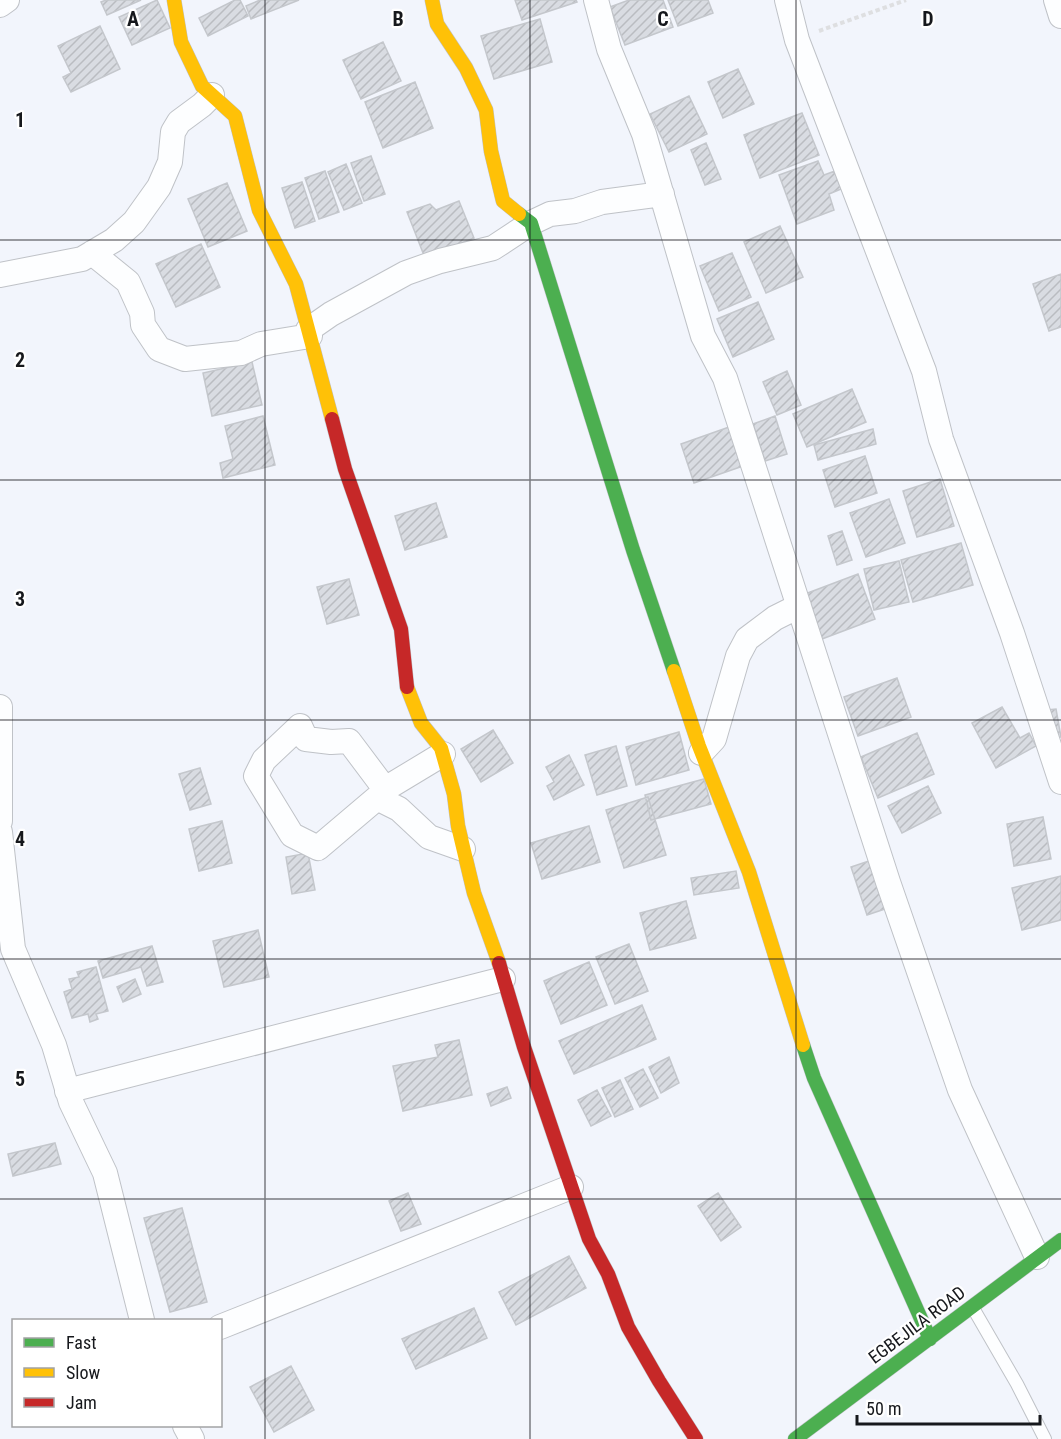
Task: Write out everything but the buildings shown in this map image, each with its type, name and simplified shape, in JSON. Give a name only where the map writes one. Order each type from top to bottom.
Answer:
[{"type":"street","points":[[0,6],[8,0]]},
{"type":"street","points":[[174,0],[181,42],[202,86],[235,116],[259,210],[296,284],[345,469],[401,629],[407,688],[421,723],[441,748],[443,754],[454,794],[458,826],[474,893],[501,968],[589,1239],[608,1274],[628,1327],[696,1439]]},
{"type":"street","points":[[432,0],[438,24],[466,68],[486,110],[503,201],[531,224],[633,550],[701,753],[749,872],[814,1078],[930,1339]]},
{"type":"street","points":[[596,0],[609,50],[644,134],[704,336],[725,378],[888,882],[960,1090],[1037,1257]]},
{"type":"street","points":[[787,0],[797,40],[924,370],[941,439],[1012,633],[1061,782]]},
{"type":"street","points":[[1056,0],[1061,16]]},
{"type":"street","points":[[0,275],[82,260],[114,240],[134,222],[159,187],[170,162],[173,132],[179,122],[202,105],[212,94]]},
{"type":"street","points":[[92,253],[128,282],[142,313],[143,325],[159,349],[185,359],[241,353],[261,344],[309,333],[332,314],[406,273],[440,261],[493,248],[550,214],[575,211],[602,202],[662,194]]},
{"type":"street","points":[[701,753],[714,739],[738,656],[747,639],[776,618],[799,606]]},
{"type":"street","points":[[0,706],[0,821]]},
{"type":"street","points":[[443,754],[385,789],[349,741],[331,742],[306,739],[300,726],[264,760],[256,776],[291,835],[318,848],[377,798],[399,809],[429,837],[463,849]]},
{"type":"street","points":[[0,832],[13,949],[54,1045],[71,1102],[105,1173],[142,1319]]},
{"type":"street","points":[[67,1091],[503,979]]},
{"type":"street","points":[[222,1326],[571,1187]]},
{"type":"street","name":"EGBEJILA ROAD","points":[[795,1439],[1061,1240]]},
{"type":"lane","points":[[972,1307],[1017,1384],[1045,1439]]},
{"type":"path","points":[[797,40],[906,0]]},
{"type":"traffic: fast","points":[[519,214],[531,223],[633,550],[674,671]]},
{"type":"traffic: fast","points":[[803,1045],[814,1078],[930,1339]]},
{"type":"traffic: fast","points":[[795,1439],[1061,1240]]},
{"type":"traffic: slow","points":[[174,0],[181,42],[202,86],[235,116],[259,210],[296,284],[332,419]]},
{"type":"traffic: slow","points":[[432,0],[437,24],[466,68],[486,110],[491,151],[503,201],[519,214]]},
{"type":"traffic: slow","points":[[674,671],[699,746],[749,872],[803,1045]]},
{"type":"traffic: slow","points":[[407,687],[421,723],[441,748],[454,794],[458,826],[474,893],[499,963]]},
{"type":"traffic: jam","points":[[332,419],[345,469],[401,629],[407,687]]},
{"type":"traffic: jam","points":[[499,963],[524,1047],[589,1239],[608,1274],[628,1327],[696,1439]]}]
